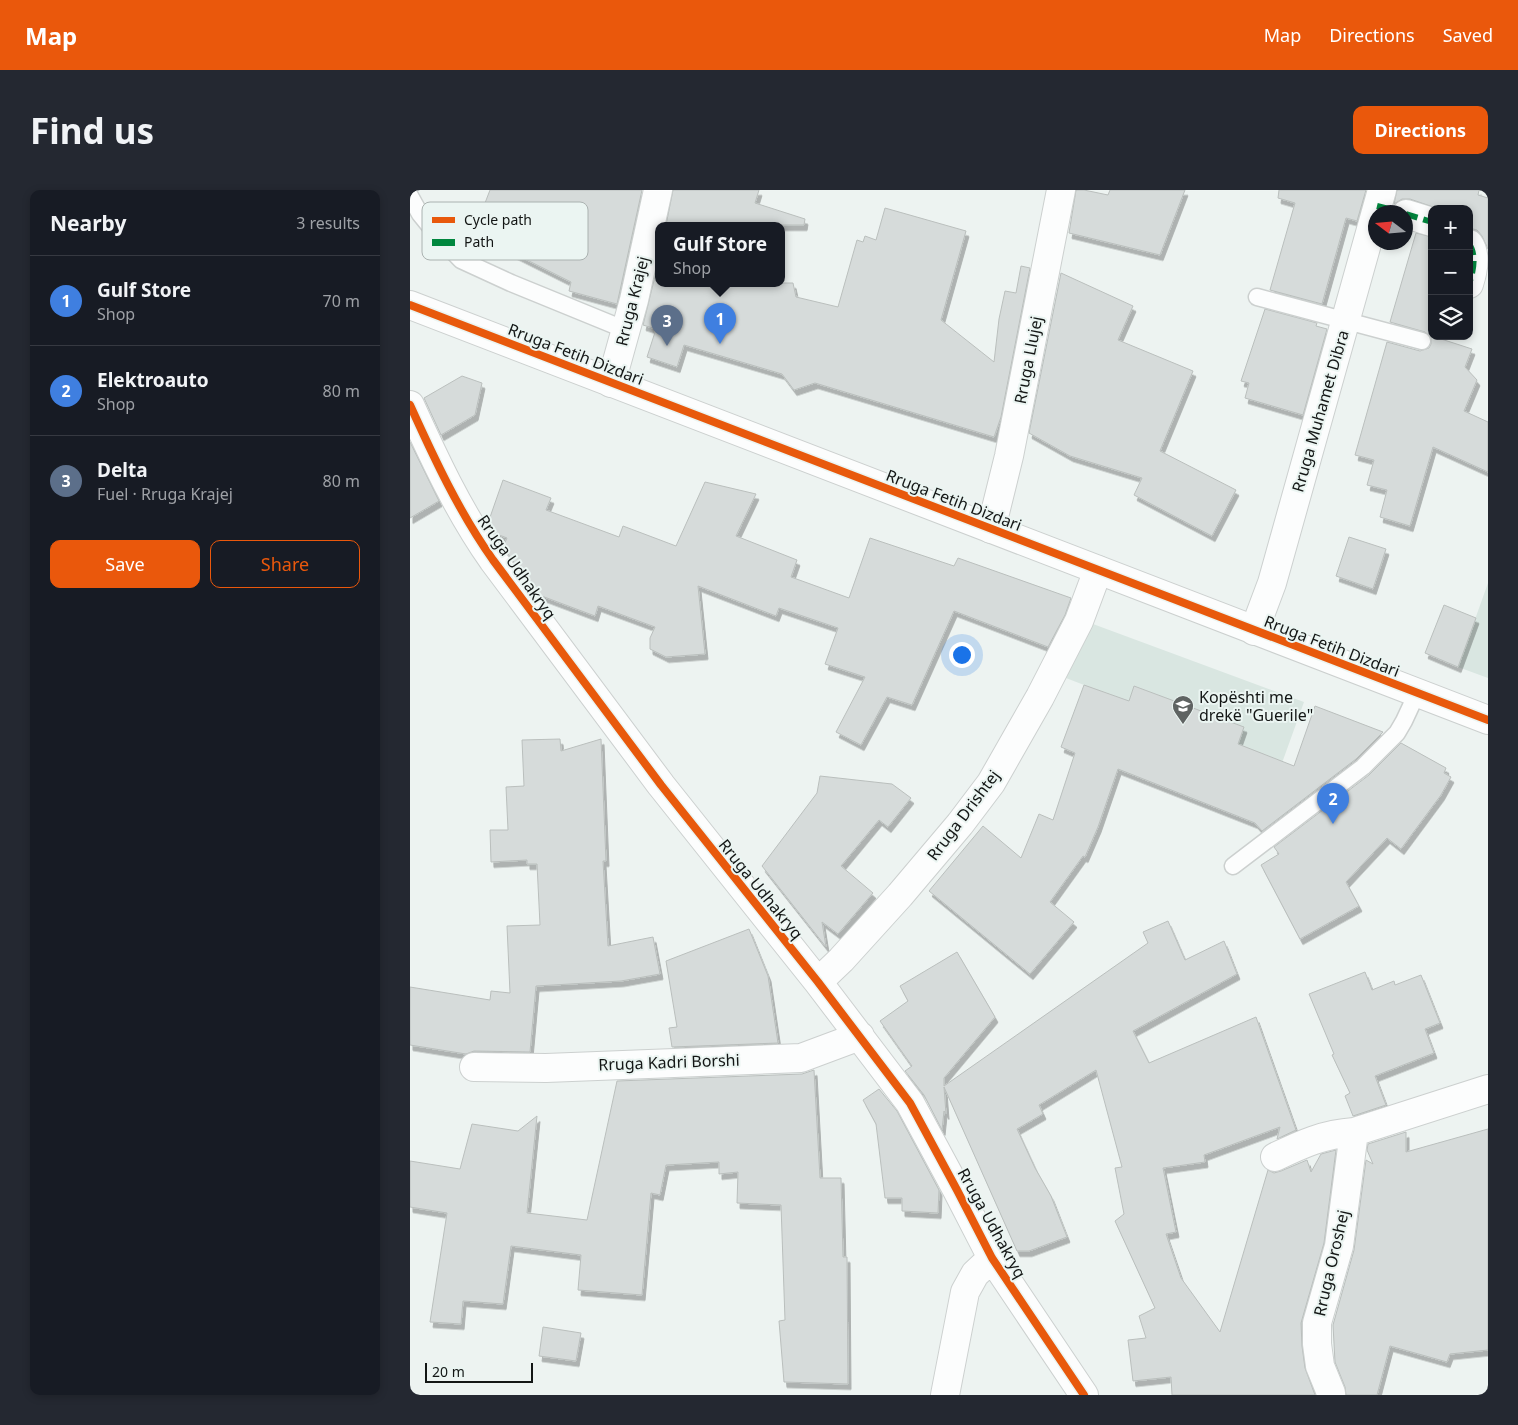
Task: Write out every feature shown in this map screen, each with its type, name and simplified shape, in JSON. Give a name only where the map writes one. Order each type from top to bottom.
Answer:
[{"type":"street","name":"Rruga Krajej","points":[[611,383],[634,300],[658,190]]},
{"type":"street","name":"Rruga Llujej","points":[[991,529],[1009,456],[1061,190]]},
{"type":"street","name":"Rruga Muhamet Dibra","points":[[1254,631],[1272,583],[1346,322],[1386,203]]},
{"type":"street","points":[[1413,216],[1428,221]]},
{"type":"street","name":"Rruga Fetih Dizdari","points":[[411,309],[611,383],[1488,720]]},
{"type":"street","name":"Rruga Udhakryq","points":[[410,405],[438,465],[473,532],[488,553],[661,785],[818,982],[910,1103],[958,1190],[992,1258],[1084,1395]]},
{"type":"street","name":"Rruga Drishtej","points":[[818,982],[841,960],[900,895],[960,824],[991,783],[1040,697],[1079,621],[1098,570]]},
{"type":"street","name":"Rruga Kadri Borshi","points":[[474,1067],[546,1068],[801,1058],[860,1036]]},
{"type":"street","points":[[1275,1157],[1312,1139],[1337,1133],[1354,1132],[1488,1089]]},
{"type":"street","name":"Rruga Oroshej","points":[[1331,1394],[1320,1366],[1317,1344],[1318,1323],[1338,1246],[1354,1132]]},
{"type":"street","points":[[946,1395],[965,1292],[975,1274],[992,1258]]},
{"type":"lane","points":[[410,196],[422,216]]},
{"type":"lane","points":[[461,260],[511,284],[626,330]]},
{"type":"lane","points":[[1258,297],[1422,342]]},
{"type":"lane","points":[[1233,866],[1363,766],[1396,733],[1404,721],[1417,693]]},
{"type":"shaded area","points":[[1488,583],[1488,678],[1458,667]]},
{"type":"shaded area","name":"Kopështi me drekë \"Guerile\"","points":[[1093,624],[1304,702],[1260,824],[1061,747],[1084,685],[1066,678]]},
{"type":"building","points":[[490,190],[642,190],[617,304],[569,291],[571,282],[527,260],[588,260],[588,202],[485,202]]},
{"type":"building","points":[[673,190],[759,190],[755,203],[805,219],[804,225],[785,225],[785,222],[667,222]]},
{"type":"building","points":[[1076,190],[1108,195],[1110,190],[1185,190],[1160,255],[1069,233]]},
{"type":"building","points":[[1279,190],[1366,190],[1357,221],[1346,218],[1322,304],[1270,290],[1295,203],[1278,198]]},
{"type":"building","points":[[1397,190],[1479,190],[1478,195],[1488,198],[1488,249],[1482,236],[1477,230],[1473,229],[1473,205],[1428,205],[1410,199],[1402,199],[1394,204]]},
{"type":"building","points":[[885,208],[966,231],[941,320],[994,362],[999,319],[1005,291],[1016,293],[1021,266],[1030,268],[1001,417],[994,437],[815,383],[794,390],[782,374],[684,345],[677,367],[647,357],[656,329],[643,325],[655,276],[655,287],[785,287],[785,283],[793,283],[796,297],[838,307],[857,240],[863,242],[865,236],[876,240]]},
{"type":"building","points":[[1416,233],[1428,236],[1428,335],[1425,332],[1390,322],[1411,250],[1413,250]]},
{"type":"building","points":[[1061,273],[1133,306],[1118,340],[1193,371],[1160,451],[1236,490],[1212,536],[1134,495],[1142,478],[1070,456],[1029,433]]},
{"type":"building","points":[[1265,309],[1317,323],[1316,326],[1327,329],[1303,415],[1245,398],[1249,383],[1241,381]]},
{"type":"building","points":[[1431,340],[1444,340],[1472,349],[1465,367],[1477,380],[1464,411],[1488,422],[1488,472],[1433,447],[1410,526],[1380,517],[1387,490],[1367,485],[1374,460],[1355,455],[1387,342],[1420,351],[1429,348]]},
{"type":"building","points":[[462,376],[482,383],[475,415],[441,435],[424,398]]},
{"type":"building","points":[[410,442],[439,501],[410,518]]},
{"type":"building","points":[[503,480],[551,498],[546,510],[619,537],[623,526],[676,546],[705,482],[756,494],[736,536],[797,560],[791,577],[849,598],[870,538],[954,566],[958,558],[1071,598],[1065,615],[1048,647],[954,611],[912,705],[887,697],[861,745],[836,732],[865,677],[825,664],[838,628],[779,608],[776,616],[698,586],[705,654],[666,657],[650,649],[650,638],[655,627],[598,606],[595,616],[539,595],[522,573],[523,571],[519,569],[503,547],[507,538],[494,533],[488,523]]},
{"type":"building","points":[[1349,537],[1386,549],[1373,589],[1336,576]]},
{"type":"building","points":[[1444,605],[1476,618],[1458,667],[1425,653]]},
{"type":"building","points":[[1084,685],[1129,701],[1134,686],[1244,727],[1238,744],[1294,766],[1315,706],[1383,732],[1356,759],[1262,831],[1255,823],[1118,769],[1098,827],[1085,857],[1083,856],[1050,902],[1074,922],[1030,974],[929,891],[983,826],[1021,858],[1039,814],[1053,820],[1075,753],[1061,747]]},
{"type":"building","points":[[560,739],[561,751],[601,739],[606,861],[603,861],[608,946],[653,937],[660,974],[621,981],[536,986],[530,1052],[474,1051],[466,1054],[410,1045],[410,987],[490,1000],[491,991],[510,993],[507,926],[540,925],[537,864],[527,864],[527,860],[491,862],[490,830],[508,830],[506,787],[524,786],[522,740]]},
{"type":"building","points":[[1401,743],[1446,768],[1444,773],[1451,777],[1441,795],[1401,849],[1387,838],[1346,882],[1359,906],[1300,939],[1261,865],[1279,854],[1274,847],[1369,775]]},
{"type":"building","points":[[820,776],[892,784],[911,798],[888,827],[879,820],[841,866],[873,893],[838,934],[822,922],[826,947],[762,866],[817,793]]},
{"type":"building","points":[[1168,921],[1185,960],[1224,941],[1237,974],[1133,1031],[1149,1063],[1256,1017],[1296,1130],[1277,1139],[1280,1127],[1204,1155],[1205,1162],[1163,1168],[1176,1232],[1166,1234],[1181,1278],[1220,1332],[1268,1170],[1274,1173],[1307,1160],[1311,1172],[1321,1154],[1336,1150],[1324,1243],[1301,1323],[1305,1368],[1315,1395],[1172,1395],[1171,1377],[1133,1381],[1128,1340],[1146,1338],[1139,1316],[1155,1308],[1115,1221],[1124,1214],[1115,1168],[1122,1167],[1096,1070],[1039,1105],[1043,1114],[1017,1129],[1035,1168],[1051,1196],[1067,1237],[1029,1251],[1017,1251],[944,1087],[946,1114],[944,1111],[942,1130],[924,1095],[905,1071],[912,1066],[880,1021],[908,1001],[900,986],[957,952],[995,1017],[944,1078],[944,1086],[1148,943],[1143,932]]},
{"type":"building","points":[[749,929],[768,976],[778,1043],[672,1047],[669,1028],[677,1027],[666,961]]},
{"type":"building","points":[[1365,972],[1372,990],[1394,981],[1395,985],[1421,975],[1440,1023],[1425,1029],[1434,1053],[1375,1076],[1386,1105],[1353,1116],[1345,1096],[1350,1093],[1332,1055],[1334,1054],[1309,994]]},
{"type":"building","points":[[814,1070],[820,1178],[841,1178],[843,1257],[847,1257],[848,1384],[784,1382],[779,1321],[785,1320],[781,1205],[737,1203],[738,1172],[719,1174],[719,1162],[666,1165],[660,1195],[651,1193],[642,1295],[578,1290],[581,1255],[511,1246],[503,1304],[463,1301],[461,1324],[430,1322],[447,1213],[410,1207],[410,1161],[460,1169],[472,1124],[518,1131],[537,1116],[527,1213],[587,1220],[617,1081],[802,1074]]},
{"type":"building","points":[[879,1089],[897,1111],[939,1190],[938,1213],[902,1211],[902,1198],[885,1198],[876,1124],[863,1100]]},
{"type":"building","points":[[1488,1129],[1488,1350],[1450,1354],[1447,1362],[1390,1346],[1377,1395],[1346,1395],[1345,1387],[1335,1362],[1333,1325],[1354,1250],[1366,1160],[1373,1164],[1367,1150],[1368,1144],[1406,1132],[1406,1152]]},
{"type":"building","points":[[543,1327],[581,1333],[576,1361],[539,1356]]},
{"type":"marked path","points":[[1413,216],[1428,221]]},
{"type":"marked path","points":[[1473,253],[1473,269]]},
{"type":"cycle path","points":[[410,305],[1488,720]]},
{"type":"cycle path","points":[[410,405],[458,504],[493,560],[661,785],[818,982],[910,1103],[992,1258],[1084,1395]]},
{"type":"place","name":"Gulf Store","points":[[720,344]]},
{"type":"place","name":"Delta","points":[[667,346]]},
{"type":"place","name":"Kopështi me drekë \"Guerile\"","points":[[1183,725]]},
{"type":"place","name":"Elektroauto","points":[[1333,824]]}]
